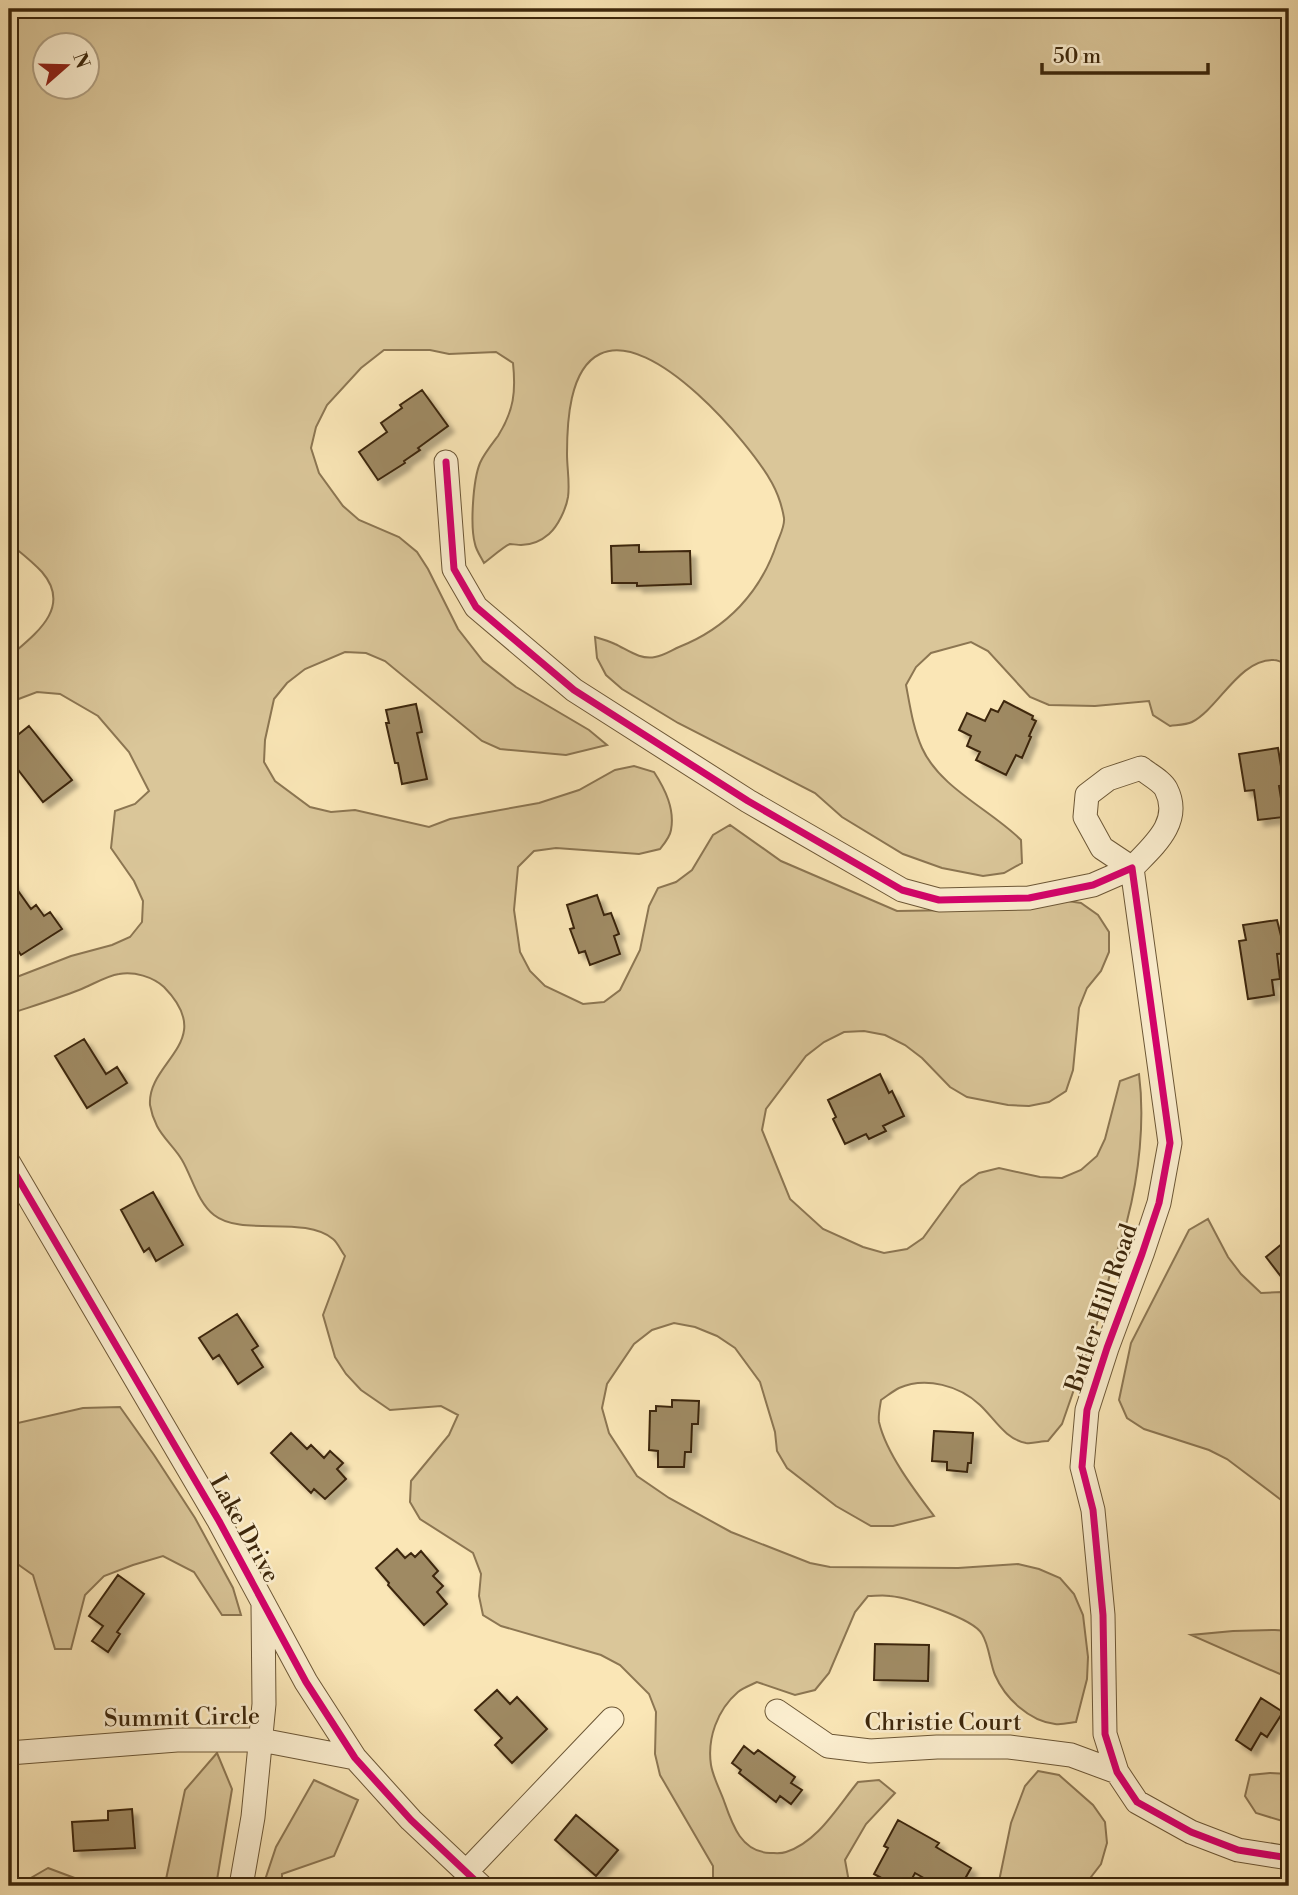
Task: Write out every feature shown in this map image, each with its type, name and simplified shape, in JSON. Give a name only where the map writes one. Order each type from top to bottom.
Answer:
[{"type":"street","name":"Butler Hill Road","points":[[446,462],[454,569],[476,607],[574,690],[748,802],[902,890],[939,900],[1029,898],[1093,885],[1132,868],[1170,1143],[1159,1203],[1087,1409],[1082,1467],[1093,1510],[1103,1615],[1105,1734],[1117,1772],[1137,1802],[1191,1832],[1238,1850],[1289,1858]]},
{"type":"street","name":"Lake Drive","points":[[9,1163],[219,1521],[306,1682],[355,1758],[411,1820],[474,1879]]},
{"type":"street","points":[[241,1886],[253,1817],[264,1704],[263,1602]]},
{"type":"street","name":"Christie Court","points":[[777,1711],[828,1746],[870,1751],[1009,1747],[1071,1755],[1117,1772]]},
{"type":"street","points":[[474,1879],[612,1718]]},
{"type":"street","name":"Summit Circle","points":[[9,1753],[177,1740],[261,1740],[355,1758]]},
{"type":"shaded area","points":[[9,9],[1289,9],[1289,666],[1274,660],[1250,667],[1202,715],[1190,723],[1170,726],[1153,715],[1149,701],[1095,706],[1049,705],[1030,697],[988,651],[971,642],[931,653],[916,667],[906,685],[922,748],[930,762],[953,787],[1021,840],[1022,863],[1004,873],[983,876],[942,868],[903,854],[842,817],[815,793],[678,723],[622,689],[606,675],[597,658],[595,637],[650,658],[696,639],[727,619],[762,577],[784,521],[780,500],[772,483],[722,418],[671,373],[646,358],[621,350],[600,354],[590,361],[576,384],[568,427],[568,497],[555,527],[539,541],[525,545],[510,544],[484,563],[476,549],[473,536],[474,491],[482,460],[511,409],[514,392],[513,363],[496,352],[449,354],[430,350],[384,350],[361,368],[327,405],[316,427],[311,448],[319,473],[343,506],[359,520],[399,537],[417,552],[458,629],[483,661],[516,687],[589,730],[607,745],[566,755],[500,749],[482,741],[385,661],[366,653],[345,652],[305,669],[287,683],[274,699],[265,740],[264,762],[275,781],[310,807],[331,812],[355,810],[429,827],[450,819],[539,803],[579,790],[615,770],[634,766],[654,772],[665,792],[672,814],[670,833],[660,849],[639,854],[556,848],[534,851],[518,867],[514,910],[520,952],[530,971],[545,986],[583,1004],[604,1002],[620,990],[640,950],[649,906],[658,888],[676,882],[692,870],[713,835],[730,825],[781,861],[897,911],[1021,909],[1061,900],[1081,903],[1098,915],[1109,932],[1109,952],[1101,971],[1087,988],[1079,1008],[1073,1070],[1066,1091],[1049,1102],[1029,1106],[1008,1105],[967,1097],[950,1087],[905,1045],[885,1035],[864,1031],[844,1032],[824,1042],[806,1056],[766,1109],[762,1130],[790,1199],[823,1229],[863,1247],[884,1253],[907,1249],[923,1238],[961,1186],[979,1173],[999,1168],[1040,1177],[1062,1178],[1081,1170],[1097,1156],[1105,1139],[1120,1081],[1139,1074],[1140,1148],[1127,1221],[1111,1270],[1105,1300],[1062,1424],[1048,1441],[1019,1441],[1001,1428],[972,1398],[953,1388],[920,1383],[899,1388],[881,1400],[879,1422],[894,1459],[934,1516],[893,1526],[871,1526],[836,1506],[787,1468],[777,1451],[775,1432],[760,1382],[735,1348],[717,1336],[695,1327],[674,1323],[652,1330],[634,1344],[607,1384],[602,1408],[609,1433],[637,1476],[669,1498],[731,1532],[810,1563],[830,1567],[958,1568],[1018,1564],[1060,1578],[1074,1594],[1083,1615],[1088,1657],[1087,1679],[1076,1722],[1045,1722],[1019,1707],[999,1684],[986,1643],[976,1628],[940,1610],[911,1601],[887,1596],[868,1596],[855,1612],[829,1673],[815,1690],[795,1695],[757,1682],[738,1692],[719,1716],[712,1735],[710,1755],[715,1779],[734,1827],[745,1842],[760,1851],[784,1853],[808,1840],[818,1832],[858,1782],[879,1780],[895,1793],[866,1824],[845,1860],[852,1886],[713,1886],[713,1866],[660,1775],[655,1754],[656,1712],[649,1694],[620,1665],[601,1655],[501,1626],[483,1615],[479,1596],[481,1574],[473,1553],[420,1519],[410,1502],[411,1481],[449,1435],[458,1415],[441,1406],[390,1410],[361,1390],[346,1374],[335,1357],[323,1315],[345,1256],[336,1243],[321,1232],[306,1228],[240,1225],[226,1221],[214,1215],[204,1204],[182,1160],[157,1126],[150,1105],[152,1090],[183,1037],[184,1022],[179,1006],[164,987],[143,976],[119,974],[9,1014],[9,980],[71,956],[112,945],[130,937],[142,922],[143,901],[134,881],[111,848],[115,811],[135,804],[149,791],[129,752],[98,716],[60,694],[37,692],[9,705],[9,657],[39,630],[52,609],[51,585],[30,560],[9,543]]},
{"type":"shaded area","points":[[1208,1219],[1228,1257],[1261,1293],[1282,1292],[1289,1295],[1289,1506],[1227,1459],[1209,1450],[1144,1429],[1127,1418],[1119,1400],[1131,1343],[1189,1230]]},
{"type":"shaded area","points":[[120,1407],[195,1518],[233,1588],[241,1615],[222,1615],[194,1572],[163,1556],[104,1576],[85,1595],[71,1649],[55,1649],[33,1575],[9,1558],[9,1425],[83,1408]]},
{"type":"shaded area","points":[[1233,1631],[1289,1631],[1289,1678],[1191,1635]]},
{"type":"shaded area","points":[[217,1753],[232,1789],[216,1886],[144,1886],[165,1884],[185,1790]]},
{"type":"shaded area","points":[[1038,1771],[1059,1775],[1093,1805],[1105,1822],[1107,1843],[1101,1864],[1084,1886],[998,1886],[1011,1823],[1025,1786]]},
{"type":"shaded area","points":[[1289,1774],[1289,1823],[1256,1813],[1245,1796],[1250,1775]]},
{"type":"shaded area","points":[[314,1780],[358,1800],[334,1856],[282,1874],[282,1886],[263,1886],[276,1847]]},
{"type":"shaded area","points":[[48,1868],[96,1886],[17,1886]]},
{"type":"building","points":[[422,390],[448,426],[418,448],[420,450],[404,461],[405,463],[378,480],[359,452],[387,432],[381,423],[402,408],[400,405]]},
{"type":"building","points":[[639,545],[639,552],[690,551],[691,584],[637,586],[637,583],[612,583],[611,546]]},
{"type":"building","points":[[1004,701],[1033,716],[1032,719],[1036,721],[1022,758],[1016,755],[1006,775],[976,760],[980,752],[967,746],[971,736],[959,730],[967,713],[985,721],[991,709],[998,712]]},
{"type":"building","points":[[416,704],[422,732],[417,733],[427,779],[402,784],[386,723],[389,723],[386,710]]},
{"type":"building","points":[[29,726],[72,780],[43,802],[9,758],[9,742]]},
{"type":"building","points":[[1278,748],[1284,785],[1279,786],[1284,817],[1258,820],[1254,790],[1245,791],[1239,754]]},
{"type":"building","points":[[9,878],[31,909],[36,905],[44,916],[50,912],[62,929],[21,955],[9,937]]},
{"type":"building","points":[[597,895],[604,915],[611,913],[619,934],[614,936],[620,954],[590,965],[585,951],[579,953],[570,929],[574,928],[567,905]]},
{"type":"building","points":[[1277,920],[1281,936],[1288,936],[1289,953],[1277,954],[1280,979],[1272,980],[1274,995],[1248,999],[1239,941],[1246,940],[1243,925]]},
{"type":"building","points":[[84,1039],[106,1074],[117,1067],[127,1083],[87,1108],[55,1056]]},
{"type":"building","points":[[880,1074],[904,1116],[883,1126],[886,1131],[869,1139],[866,1134],[845,1144],[833,1119],[836,1117],[828,1100]]},
{"type":"building","points":[[153,1192],[183,1245],[156,1261],[149,1248],[144,1252],[121,1210]]},
{"type":"building","points":[[1289,1238],[1289,1287],[1266,1257]]},
{"type":"building","points":[[237,1314],[258,1346],[252,1350],[263,1367],[238,1384],[219,1355],[213,1359],[199,1338]]},
{"type":"building","points":[[672,1400],[699,1401],[698,1424],[692,1424],[691,1452],[685,1452],[684,1467],[658,1467],[658,1451],[649,1450],[650,1411],[656,1411],[656,1406],[672,1407]]},
{"type":"building","points":[[934,1431],[973,1433],[971,1463],[968,1463],[967,1472],[947,1470],[947,1462],[932,1461]]},
{"type":"building","points":[[291,1433],[307,1449],[311,1445],[324,1458],[330,1451],[343,1463],[337,1469],[346,1479],[325,1499],[314,1489],[311,1493],[271,1453]]},
{"type":"building","points":[[397,1549],[405,1558],[411,1553],[415,1557],[421,1551],[438,1571],[433,1576],[443,1586],[437,1592],[447,1604],[424,1625],[376,1568]]},
{"type":"building","points":[[118,1575],[144,1594],[117,1632],[120,1634],[108,1652],[92,1641],[103,1626],[89,1616]]},
{"type":"building","points":[[875,1644],[929,1645],[928,1681],[874,1680]]},
{"type":"building","points":[[497,1690],[510,1704],[517,1697],[547,1729],[512,1763],[495,1745],[502,1738],[475,1710]]},
{"type":"building","points":[[1261,1698],[1283,1712],[1267,1737],[1261,1733],[1251,1750],[1236,1740]]},
{"type":"building","points":[[744,1746],[754,1754],[758,1750],[795,1777],[791,1783],[802,1790],[791,1804],[780,1796],[776,1802],[739,1773],[741,1770],[732,1763]]},
{"type":"building","points":[[132,1809],[135,1848],[74,1851],[72,1822],[108,1820],[108,1811]]},
{"type":"building","points":[[576,1815],[618,1850],[596,1876],[555,1840]]},
{"type":"building","points":[[898,1820],[939,1843],[936,1847],[971,1868],[961,1886],[938,1886],[915,1873],[908,1886],[896,1886],[874,1874],[888,1848],[884,1846]]},
{"type":"cycle path","points":[[446,462],[454,569],[476,607],[574,690],[748,801],[902,890],[939,900],[1029,898],[1093,885],[1132,868],[1170,1143],[1159,1203],[1087,1410],[1082,1467],[1093,1510],[1103,1615],[1105,1734],[1117,1772],[1137,1802],[1191,1832],[1238,1850],[1289,1858]]},
{"type":"cycle path","points":[[9,1163],[219,1521],[306,1682],[355,1758],[411,1820],[481,1886]]}]
